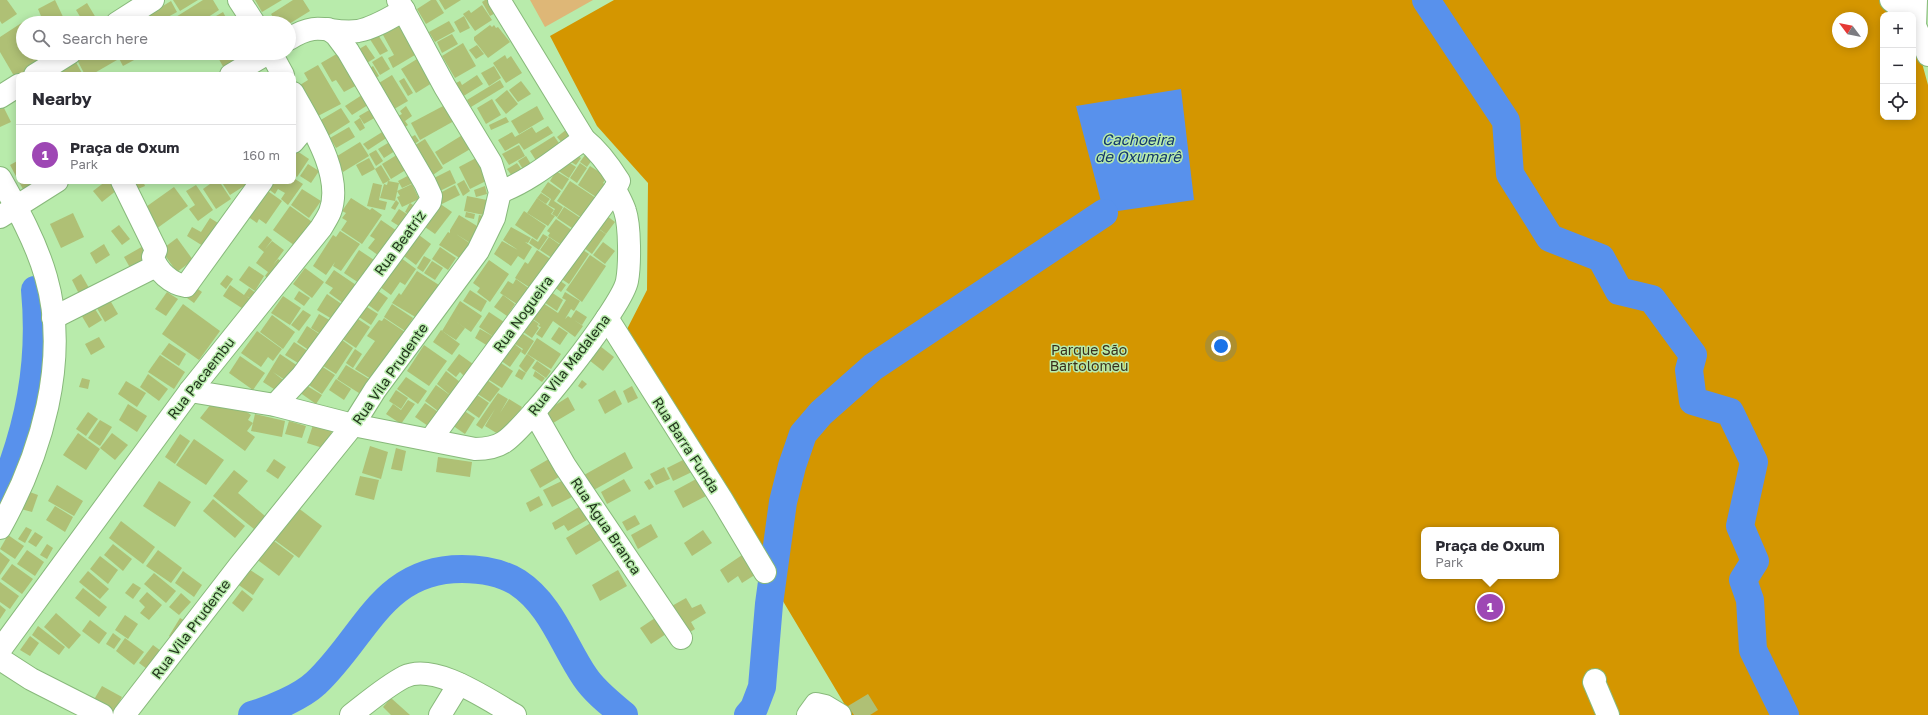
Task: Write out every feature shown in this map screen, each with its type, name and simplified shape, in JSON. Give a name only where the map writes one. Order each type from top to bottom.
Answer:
[{"type":"street","points":[[128,16],[153,0]]},
{"type":"street","points":[[239,0],[249,16]]},
{"type":"street","name":"Rua Vila Madalena","points":[[190,391],[275,405],[353,425],[431,439],[475,449],[492,448],[504,443],[534,412],[566,373],[606,318],[624,290],[628,269],[626,212],[615,189],[619,181],[609,164],[596,148],[584,139],[499,0]]},
{"type":"street","points":[[1891,0],[1914,12]]},
{"type":"street","points":[[296,35],[314,28],[344,32],[359,31],[370,27],[401,5]]},
{"type":"street","name":"Rua Vila Prudente","points":[[124,715],[240,564],[353,425],[375,390],[478,251],[494,218],[500,192],[497,178],[491,163],[445,87],[401,5]]},
{"type":"street","points":[[1916,28],[1928,55]]},
{"type":"street","name":"Rua Beatriz","points":[[275,405],[302,376],[430,202],[431,196],[356,63],[342,41],[328,29]]},
{"type":"street","points":[[40,72],[59,60]]},
{"type":"street","points":[[236,72],[258,60]]},
{"type":"street","points":[[274,60],[281,72]]},
{"type":"street","points":[[0,97],[16,87]]},
{"type":"street","name":"Rua Pacaembu","points":[[0,650],[190,391],[321,228],[330,212],[333,195],[328,164],[296,99]]},
{"type":"street","points":[[296,138],[309,123]]},
{"type":"street","points":[[500,192],[511,188],[535,174],[584,139]]},
{"type":"street","points":[[0,178],[8,212],[34,243],[46,278],[53,318],[55,346],[52,375],[43,420],[28,468],[12,507],[0,528]]},
{"type":"street","points":[[8,212],[52,184]]},
{"type":"street","points":[[123,184],[156,250],[153,257],[156,266],[177,284],[186,286],[260,184]]},
{"type":"street","name":"Rua Nogueira","points":[[431,439],[615,189]]},
{"type":"street","points":[[53,318],[156,266]]},
{"type":"street","name":"Rua Barra Funda","points":[[606,318],[722,500],[765,572]]},
{"type":"street","name":"Rua Água Branca","points":[[534,412],[565,466],[682,638]]},
{"type":"street","points":[[0,659],[31,679],[102,715]]},
{"type":"street","points":[[351,715],[405,676],[424,674],[444,678],[459,684],[515,715]]},
{"type":"street","points":[[1595,680],[1594,682],[1608,715]]},
{"type":"street","points":[[440,715],[459,684]]},
{"type":"street","points":[[812,709],[825,706],[840,715]]},
{"type":"shaded area","points":[[530,0],[593,0],[545,27]]},
{"type":"green space","name":"Parque São Bartolomeu","points":[[614,0],[1888,0],[1898,12],[1880,12],[1880,120],[1916,120],[1916,48],[1928,85],[1928,715],[851,715],[624,335],[647,290],[648,183],[597,126],[550,36]]},
{"type":"water","name":"Cachoeira de Oxumarê","points":[[1181,89],[1194,200],[1104,213],[1076,106]]},
{"type":"building","points":[[0,0],[7,0],[17,14],[2,24],[0,21]]},
{"type":"building","points":[[55,0],[63,16],[41,16],[38,9]]},
{"type":"building","points":[[173,0],[198,0],[180,11]]},
{"type":"building","points":[[203,0],[213,0],[219,10],[210,16],[177,16]]},
{"type":"building","points":[[255,0],[282,0],[262,12]]},
{"type":"building","points":[[293,0],[303,0],[310,11],[296,20],[296,16],[272,16],[271,14]]},
{"type":"building","points":[[431,0],[436,0],[444,13],[426,24],[417,9]]},
{"type":"building","points":[[439,0],[461,0],[445,10]]},
{"type":"building","points":[[485,0],[493,0],[499,11],[490,16],[482,2]]},
{"type":"building","points":[[171,1],[177,12],[170,16],[148,15]]},
{"type":"building","points":[[87,3],[95,16],[80,16],[76,10]]},
{"type":"building","points":[[482,5],[492,20],[475,31],[463,14],[469,10],[471,13]]},
{"type":"building","points":[[142,10],[145,16],[132,16]]},
{"type":"building","points":[[223,12],[225,16],[216,16]]},
{"type":"building","points":[[464,16],[470,28],[460,33],[454,22]]},
{"type":"building","points":[[449,21],[455,31],[435,42],[429,32]]},
{"type":"building","points":[[490,25],[492,27],[494,25],[496,28],[498,27],[510,42],[488,58],[474,40],[474,37]]},
{"type":"building","points":[[399,26],[415,55],[393,68],[388,58],[394,55],[383,35]]},
{"type":"building","points":[[16,27],[16,60],[46,60],[47,62],[31,72],[16,72],[16,79],[0,52],[0,37]]},
{"type":"building","points":[[374,28],[388,51],[380,55],[366,33]]},
{"type":"building","points":[[452,34],[458,44],[442,53],[437,42]]},
{"type":"building","points":[[463,43],[476,66],[455,78],[442,56]]},
{"type":"building","points":[[366,45],[375,58],[362,66],[354,52]]},
{"type":"building","points":[[477,45],[484,54],[476,59],[469,50]]},
{"type":"building","points":[[340,52],[359,84],[344,92],[336,80],[332,82],[321,63]]},
{"type":"building","points":[[505,55],[507,59],[511,56],[522,73],[506,83],[493,63]]},
{"type":"building","points":[[382,56],[390,69],[380,75],[372,62]]},
{"type":"building","points":[[417,59],[432,83],[416,93],[401,69]]},
{"type":"building","points":[[64,60],[75,60],[81,72],[62,72],[58,64]]},
{"type":"building","points":[[77,60],[117,60],[96,72],[83,72]]},
{"type":"building","points":[[120,60],[134,60],[123,66]]},
{"type":"building","points":[[219,60],[243,60],[225,70]]},
{"type":"building","points":[[318,65],[341,104],[318,116],[300,85],[308,80],[304,73]]},
{"type":"building","points":[[373,66],[379,76],[371,81],[365,71]]},
{"type":"building","points":[[494,66],[501,78],[489,86],[481,73]]},
{"type":"building","points":[[392,75],[408,101],[389,112],[374,86]]},
{"type":"building","points":[[477,75],[483,84],[462,97],[454,84],[460,81],[462,85]]},
{"type":"building","points":[[404,78],[413,93],[408,96],[399,81]]},
{"type":"building","points":[[500,80],[504,87],[471,107],[467,100]]},
{"type":"building","points":[[521,81],[531,94],[518,102],[509,90]]},
{"type":"building","points":[[507,90],[518,104],[506,114],[495,100]]},
{"type":"building","points":[[365,93],[371,103],[352,115],[345,106]]},
{"type":"building","points":[[492,99],[501,115],[486,124],[477,108]]},
{"type":"building","points":[[0,104],[2,104],[11,122],[0,127]]},
{"type":"building","points":[[445,105],[454,121],[420,140],[411,123]]},
{"type":"building","points":[[406,106],[412,116],[405,121],[408,125],[399,131],[392,119],[402,114],[400,111]]},
{"type":"building","points":[[537,106],[544,119],[519,134],[511,121]]},
{"type":"building","points":[[341,108],[350,122],[328,136],[319,121]]},
{"type":"building","points":[[371,109],[376,117],[364,124],[359,116]]},
{"type":"building","points":[[506,117],[509,122],[491,130],[489,125]]},
{"type":"building","points":[[360,118],[365,128],[360,131],[354,122]]},
{"type":"building","points":[[548,126],[553,133],[524,150],[519,143],[505,151],[498,140],[512,132],[515,137],[532,127],[536,133]]},
{"type":"building","points":[[349,127],[355,137],[336,148],[330,138]]},
{"type":"building","points":[[387,129],[391,135],[368,150],[363,144]]},
{"type":"building","points":[[567,129],[575,139],[563,144],[557,137]]},
{"type":"building","points":[[464,134],[472,148],[443,165],[435,152]]},
{"type":"building","points":[[415,135],[419,141],[408,148],[404,141]]},
{"type":"building","points":[[554,136],[561,146],[537,162],[530,151]]},
{"type":"building","points":[[425,139],[443,168],[427,179],[409,149]]},
{"type":"building","points":[[393,140],[398,149],[384,158],[378,149]]},
{"type":"building","points":[[360,142],[369,156],[343,172],[334,158]]},
{"type":"building","points":[[519,145],[525,156],[509,165],[502,154]]},
{"type":"building","points":[[296,150],[309,159],[297,177],[296,176]]},
{"type":"building","points":[[376,150],[383,161],[376,166],[369,154]]},
{"type":"building","points":[[571,151],[581,158],[576,165],[566,159]]},
{"type":"building","points":[[400,153],[409,168],[391,179],[382,164]]},
{"type":"building","points":[[585,155],[592,160],[587,167],[580,162]]},
{"type":"building","points":[[526,156],[532,166],[524,171],[518,161]]},
{"type":"building","points":[[369,158],[375,169],[362,176],[356,165]]},
{"type":"building","points":[[476,158],[488,180],[470,189],[459,167]]},
{"type":"building","points":[[564,159],[576,167],[569,178],[557,170]]},
{"type":"building","points":[[16,162],[16,176],[10,165]]},
{"type":"building","points":[[517,163],[522,170],[512,176],[507,169]]},
{"type":"building","points":[[580,163],[587,168],[577,183],[570,178]]},
{"type":"building","points":[[308,164],[319,171],[311,183],[300,176]]},
{"type":"building","points":[[381,165],[390,180],[383,184],[375,169]]},
{"type":"building","points":[[590,166],[607,177],[603,183],[610,188],[602,201],[578,185]]},
{"type":"building","points":[[450,170],[456,183],[434,194],[428,181]]},
{"type":"building","points":[[556,171],[569,179],[562,190],[550,181]]},
{"type":"building","points":[[415,172],[413,183],[402,188],[398,181]]},
{"type":"building","points":[[296,180],[303,184],[288,205],[281,199],[285,193],[278,189],[275,194],[267,188],[269,184],[296,184]]},
{"type":"building","points":[[464,180],[470,191],[463,196],[457,184]]},
{"type":"building","points":[[388,181],[399,183],[395,201],[380,198],[384,184],[387,185]]},
{"type":"building","points":[[570,181],[599,200],[585,220],[557,201]]},
{"type":"building","points":[[548,182],[561,191],[554,201],[563,207],[557,217],[552,214],[555,209],[548,205],[551,199],[541,192]]},
{"type":"building","points":[[373,183],[382,185],[379,200],[387,202],[385,210],[367,206]]},
{"type":"building","points":[[20,184],[42,184],[25,193]]},
{"type":"building","points":[[102,184],[112,184],[117,190],[102,202],[93,191]]},
{"type":"building","points":[[128,184],[144,184],[145,186],[131,192]]},
{"type":"building","points":[[210,184],[221,184],[231,199],[216,209],[203,189]]},
{"type":"building","points":[[223,184],[247,184],[230,195]]},
{"type":"building","points":[[412,184],[419,199],[402,207],[397,197],[400,196],[397,191]]},
{"type":"building","points":[[196,185],[213,210],[198,221],[189,209],[195,205],[186,191]]},
{"type":"building","points":[[455,185],[460,195],[442,204],[438,194]]},
{"type":"building","points":[[485,186],[487,194],[476,197],[474,190]]},
{"type":"building","points":[[174,187],[188,206],[156,229],[143,209]]},
{"type":"building","points":[[265,189],[282,201],[266,224],[259,219],[257,223],[247,216]]},
{"type":"building","points":[[302,189],[321,201],[309,218],[291,205]]},
{"type":"building","points":[[541,193],[550,199],[546,204],[537,198]]},
{"type":"building","points":[[467,196],[487,200],[484,215],[464,211]]},
{"type":"building","points":[[351,198],[370,210],[372,208],[382,215],[362,244],[341,230],[347,221],[342,218],[346,213],[342,211]]},
{"type":"building","points":[[537,198],[554,210],[551,214],[555,216],[548,226],[527,213]]},
{"type":"building","points":[[396,200],[399,203],[395,210],[391,208]]},
{"type":"building","points":[[410,203],[419,209],[414,217],[405,212]]},
{"type":"building","points":[[439,203],[452,212],[435,234],[422,225]]},
{"type":"building","points":[[290,206],[315,224],[298,248],[273,230]]},
{"type":"building","points":[[564,207],[585,221],[578,232],[557,218]]},
{"type":"building","points":[[399,209],[410,216],[402,228],[391,221]]},
{"type":"building","points":[[524,211],[546,226],[537,240],[515,225]]},
{"type":"building","points":[[466,212],[475,214],[474,219],[465,217]]},
{"type":"building","points":[[73,213],[84,237],[61,248],[50,224]]},
{"type":"building","points":[[603,213],[615,222],[606,234],[594,225]]},
{"type":"building","points":[[459,215],[482,229],[472,244],[456,234],[471,244],[461,259],[439,245],[448,232],[450,233],[450,230]]},
{"type":"building","points":[[479,215],[484,216],[482,226],[477,225]]},
{"type":"building","points":[[210,218],[218,223],[203,246],[187,236],[192,227],[201,232]]},
{"type":"building","points":[[556,219],[576,233],[566,248],[548,236],[550,233],[547,231]]},
{"type":"building","points":[[381,220],[400,233],[382,258],[368,248],[375,239],[370,236]]},
{"type":"building","points":[[119,225],[130,239],[122,245],[111,231]]},
{"type":"building","points":[[594,226],[606,234],[592,254],[580,245]]},
{"type":"building","points":[[511,227],[531,238],[528,243],[525,242],[532,247],[524,260],[518,256],[511,266],[494,254],[502,241],[518,250],[503,240]]},
{"type":"building","points":[[340,231],[360,244],[341,271],[333,266],[335,262],[326,275],[313,266],[333,235],[336,237]]},
{"type":"building","points":[[415,232],[431,244],[416,265],[400,253]]},
{"type":"building","points":[[543,234],[548,237],[539,250],[529,243],[532,238],[538,242]]},
{"type":"building","points":[[267,236],[272,240],[265,249],[272,241],[284,250],[273,265],[278,259],[285,264],[272,281],[265,276],[268,272],[256,263],[264,252],[258,247]]},
{"type":"building","points":[[549,237],[566,249],[558,262],[540,250]]},
{"type":"building","points":[[177,238],[193,260],[177,272],[161,250]]},
{"type":"building","points":[[603,242],[615,251],[605,264],[593,255]]},
{"type":"building","points":[[104,244],[110,255],[96,264],[90,253]]},
{"type":"building","points":[[145,245],[149,264],[133,273],[124,257]]},
{"type":"building","points":[[577,246],[589,254],[569,284],[554,274]]},
{"type":"building","points":[[440,247],[456,258],[448,270],[432,259]]},
{"type":"building","points":[[359,250],[377,262],[362,285],[344,273]]},
{"type":"building","points":[[537,250],[555,262],[535,291],[515,278],[525,262],[528,264]]},
{"type":"building","points":[[397,255],[416,269],[405,285],[400,282],[391,295],[376,284]]},
{"type":"building","points":[[590,255],[606,266],[582,302],[566,290]]},
{"type":"building","points":[[424,256],[431,260],[423,272],[417,268]]},
{"type":"building","points":[[489,260],[509,274],[490,302],[477,292],[480,288],[473,283]]},
{"type":"building","points":[[432,261],[443,268],[435,280],[424,273]]},
{"type":"building","points":[[249,266],[264,276],[255,291],[239,280]]},
{"type":"building","points":[[305,268],[324,282],[312,298],[293,284]]},
{"type":"building","points":[[334,270],[359,287],[347,306],[329,293],[333,288],[325,283]]},
{"type":"building","points":[[417,271],[439,285],[417,318],[392,303],[399,293],[401,295]]},
{"type":"building","points":[[81,274],[89,288],[79,294],[72,280]]},
{"type":"building","points":[[227,275],[233,279],[226,289],[220,284]]},
{"type":"building","points":[[553,276],[566,285],[561,292],[549,283]]},
{"type":"building","points":[[516,279],[534,292],[523,308],[500,293],[508,281],[513,284]]},
{"type":"building","points":[[230,285],[244,295],[249,288],[259,295],[255,301],[246,296],[255,302],[248,312],[223,296]]},
{"type":"building","points":[[195,287],[202,292],[194,303],[187,298]]},
{"type":"building","points":[[374,288],[388,298],[378,312],[364,302]]},
{"type":"building","points":[[470,290],[487,301],[481,312],[463,301]]},
{"type":"building","points":[[548,290],[563,300],[557,311],[541,300]]},
{"type":"building","points":[[299,291],[310,298],[304,306],[294,299]]},
{"type":"building","points":[[167,292],[178,299],[166,316],[155,309]]},
{"type":"building","points":[[565,292],[580,301],[574,311],[571,309],[565,319],[568,316],[571,318],[576,310],[587,317],[582,325],[574,320],[583,326],[575,337],[553,321],[542,338],[536,334],[541,327],[538,326],[540,324],[527,315],[537,299],[558,313],[566,300],[562,298]]},
{"type":"building","points":[[327,294],[346,307],[337,322],[317,310]]},
{"type":"building","points":[[107,295],[118,314],[105,322],[94,303]]},
{"type":"building","points":[[503,295],[515,304],[507,316],[494,307]]},
{"type":"building","points":[[283,296],[301,308],[290,325],[271,313]]},
{"type":"building","points":[[460,301],[482,316],[471,332],[455,321],[465,328],[456,340],[442,331]]},
{"type":"building","points":[[359,302],[378,314],[371,325],[353,313]]},
{"type":"building","points":[[183,304],[220,331],[199,360],[162,334]]},
{"type":"building","points":[[392,304],[413,318],[405,331],[384,317]]},
{"type":"building","points":[[93,306],[102,320],[89,328],[80,313]]},
{"type":"building","points":[[303,310],[311,315],[299,331],[291,325]]},
{"type":"building","points":[[489,312],[507,324],[497,339],[479,327]]},
{"type":"building","points":[[319,314],[331,321],[322,335],[311,328]]},
{"type":"building","points":[[272,315],[295,332],[283,349],[260,332]]},
{"type":"building","points":[[352,315],[370,327],[356,348],[338,336]]},
{"type":"building","points":[[526,315],[539,324],[537,326],[539,328],[532,338],[519,329]]},
{"type":"building","points":[[384,318],[405,332],[371,379],[355,369],[375,341],[367,336],[379,320],[382,321]]},
{"type":"building","points":[[307,326],[324,337],[313,353],[297,342]]},
{"type":"building","points":[[559,327],[568,333],[560,345],[551,339]]},
{"type":"building","points":[[514,328],[534,341],[525,355],[521,352],[523,349],[512,342],[522,350],[510,367],[497,358]]},
{"type":"building","points":[[480,329],[494,337],[488,346],[475,338]]},
{"type":"building","points":[[441,330],[460,344],[452,355],[433,342]]},
{"type":"building","points":[[257,331],[282,349],[273,361],[268,357],[261,367],[241,353]]},
{"type":"building","points":[[99,337],[105,347],[91,355],[85,344]]},
{"type":"building","points":[[338,337],[353,348],[336,374],[320,364]]},
{"type":"building","points":[[537,338],[561,354],[551,369],[527,354]]},
{"type":"building","points":[[294,342],[311,353],[303,366],[285,355]]},
{"type":"building","points":[[169,343],[186,354],[179,366],[161,354]]},
{"type":"building","points":[[424,345],[447,361],[429,386],[407,371]]},
{"type":"building","points":[[600,346],[614,357],[603,371],[589,360]]},
{"type":"building","points":[[355,349],[362,354],[353,368],[346,363]]},
{"type":"building","points":[[280,354],[301,368],[291,384],[273,372],[287,383],[280,393],[263,382]]},
{"type":"building","points":[[459,354],[473,364],[464,376],[460,372],[456,377],[447,370]]},
{"type":"building","points":[[527,354],[535,360],[526,373],[519,366]]},
{"type":"building","points":[[160,355],[185,372],[174,389],[148,372]]},
{"type":"building","points":[[240,356],[265,373],[253,390],[229,373]]},
{"type":"building","points":[[492,357],[513,371],[502,388],[481,375]]},
{"type":"building","points":[[537,361],[551,371],[546,378],[532,368]]},
{"type":"building","points":[[315,362],[335,375],[322,394],[303,381]]},
{"type":"building","points":[[346,365],[369,379],[362,395],[337,379]]},
{"type":"building","points":[[519,369],[526,373],[522,380],[515,376]]},
{"type":"building","points":[[446,371],[460,382],[450,395],[437,384]]},
{"type":"building","points":[[535,371],[545,378],[542,382],[533,376]]},
{"type":"building","points":[[148,374],[168,389],[159,401],[140,387]]},
{"type":"building","points":[[480,375],[500,389],[490,402],[470,389]]},
{"type":"building","points":[[406,377],[427,391],[418,404],[397,389]]},
{"type":"building","points":[[82,378],[90,380],[88,389],[79,387]]},
{"type":"building","points":[[336,379],[351,389],[344,400],[329,390]]},
{"type":"building","points":[[582,380],[587,384],[582,389],[578,386]]},
{"type":"building","points":[[126,381],[146,393],[137,407],[118,394]]},
{"type":"building","points":[[304,384],[322,395],[316,404],[299,392]]},
{"type":"building","points":[[436,385],[454,398],[442,414],[425,401]]},
{"type":"building","points":[[632,386],[638,398],[628,403],[623,391]]},
{"type":"building","points":[[396,390],[408,398],[401,409],[389,401]]},
{"type":"building","points":[[470,390],[489,403],[479,418],[463,407]]},
{"type":"building","points":[[615,390],[622,404],[605,414],[598,400]]},
{"type":"building","points":[[498,393],[508,399],[500,413],[509,399],[522,407],[503,437],[485,426],[495,409],[482,429],[476,425]]},
{"type":"building","points":[[568,397],[575,410],[548,426],[541,414]]},
{"type":"building","points":[[220,399],[234,403],[251,415],[248,420],[253,423],[247,431],[255,437],[245,451],[200,418],[211,404],[214,406]]},
{"type":"building","points":[[408,400],[415,404],[401,424],[386,414],[393,404],[401,410]]},
{"type":"building","points":[[425,403],[441,414],[431,428],[415,417]]},
{"type":"building","points":[[128,404],[147,416],[137,432],[119,420]]},
{"type":"building","points":[[460,408],[475,418],[465,434],[449,423]]},
{"type":"building","points":[[88,412],[98,419],[86,436],[76,429]]},
{"type":"building","points":[[255,414],[285,421],[282,437],[251,431]]},
{"type":"building","points":[[100,420],[112,427],[100,446],[88,438]]},
{"type":"building","points":[[289,421],[306,426],[302,438],[285,434]]},
{"type":"building","points":[[313,425],[332,431],[326,449],[307,443]]},
{"type":"building","points":[[78,433],[100,449],[86,470],[63,455]]},
{"type":"building","points":[[112,433],[128,445],[115,460],[100,448]]},
{"type":"building","points":[[180,434],[190,441],[175,464],[165,457]]},
{"type":"building","points":[[194,439],[224,460],[206,485],[176,465]]},
{"type":"building","points":[[370,446],[388,452],[381,479],[362,473]]},
{"type":"building","points":[[396,448],[406,451],[402,471],[391,469]]},
{"type":"building","points":[[625,452],[633,468],[592,491],[584,475]]},
{"type":"building","points":[[554,456],[564,474],[540,488],[530,470]]},
{"type":"building","points":[[438,457],[472,462],[470,477],[436,472]]},
{"type":"building","points":[[687,458],[694,471],[673,481],[667,468]]},
{"type":"building","points":[[274,459],[286,467],[278,479],[266,471]]},
{"type":"building","points":[[664,467],[670,479],[656,485],[650,474]]},
{"type":"building","points":[[234,470],[248,481],[238,493],[265,516],[254,529],[213,496]]},
{"type":"building","points":[[360,476],[379,480],[374,500],[355,495]]},
{"type":"building","points":[[568,478],[576,495],[552,507],[543,490]]},
{"type":"building","points":[[698,478],[708,495],[683,508],[674,491]]},
{"type":"building","points":[[624,479],[631,491],[607,504],[601,492]]},
{"type":"building","points":[[649,479],[654,487],[649,490],[644,482]]},
{"type":"building","points":[[159,481],[191,502],[175,527],[143,506]]},
{"type":"building","points":[[57,485],[83,501],[74,516],[48,501]]},
{"type":"building","points":[[27,491],[38,495],[32,512],[21,509]]},
{"type":"building","points":[[539,496],[543,505],[530,512],[526,503]]},
{"type":"building","points":[[213,499],[245,526],[235,538],[203,511]]},
{"type":"building","points":[[293,504],[322,526],[299,558],[272,538]]},
{"type":"building","points":[[584,504],[592,517],[568,531],[564,525],[555,530],[552,523]]},
{"type":"building","points":[[55,506],[73,517],[65,532],[46,520]]},
{"type":"building","points":[[635,515],[640,524],[627,531],[622,522]]},
{"type":"building","points":[[121,521],[155,547],[143,564],[109,538]]},
{"type":"building","points":[[594,521],[604,538],[576,555],[566,538]]},
{"type":"building","points":[[651,524],[658,537],[638,549],[631,535]]},
{"type":"building","points":[[26,527],[32,530],[25,543],[18,539]]},
{"type":"building","points":[[703,530],[712,543],[692,556],[684,543]]},
{"type":"building","points":[[35,532],[43,537],[36,547],[28,542]]},
{"type":"building","points":[[8,535],[24,546],[15,559],[0,549]]},
{"type":"building","points":[[270,538],[294,556],[279,576],[255,558]]},
{"type":"building","points":[[47,544],[53,548],[47,559],[40,555]]},
{"type":"building","points":[[113,544],[132,559],[123,571],[104,555]]},
{"type":"building","points":[[27,550],[44,562],[35,576],[17,564]]},
{"type":"building","points":[[158,550],[182,568],[171,583],[146,566]]},
{"type":"building","points":[[748,551],[761,571],[742,583],[738,576],[728,583],[720,570]]},
{"type":"building","points":[[0,552],[10,560],[0,575]]},
{"type":"building","points":[[100,556],[118,570],[108,584],[90,569]]},
{"type":"building","points":[[12,564],[33,579],[22,594],[1,579]]},
{"type":"building","points":[[244,566],[264,579],[253,595],[233,581]]},
{"type":"building","points":[[618,570],[627,586],[600,601],[592,585]]},
{"type":"building","points":[[88,571],[109,589],[100,599],[79,582]]},
{"type":"building","points":[[183,571],[202,585],[194,597],[175,583]]},
{"type":"building","points":[[154,573],[176,591],[166,603],[144,584]]},
{"type":"building","points":[[0,582],[19,596],[10,609],[0,602]]},
{"type":"building","points":[[133,583],[141,588],[133,599],[125,593]]},
{"type":"building","points":[[83,588],[107,607],[99,617],[75,598]]},
{"type":"building","points":[[242,590],[253,599],[243,612],[232,603]]},
{"type":"building","points":[[147,592],[162,605],[149,620],[140,613],[145,607],[139,601]]},
{"type":"building","points":[[181,593],[191,602],[179,615],[169,607]]},
{"type":"building","points":[[686,598],[692,608],[701,604],[706,613],[691,622],[695,629],[685,635],[670,607]]},
{"type":"building","points":[[0,605],[6,610],[0,619]]},
{"type":"building","points":[[56,613],[81,635],[69,649],[44,627]]},
{"type":"building","points":[[661,614],[672,630],[651,644],[640,628]]},
{"type":"building","points":[[125,615],[138,624],[128,639],[115,630]]},
{"type":"building","points":[[180,618],[189,623],[177,642],[169,636]]},
{"type":"building","points":[[90,620],[107,633],[99,644],[82,631]]},
{"type":"building","points":[[38,626],[65,647],[59,655],[32,635]]},
{"type":"building","points":[[113,633],[121,639],[114,649],[106,644]]},
{"type":"building","points":[[30,636],[39,643],[30,656],[20,650]]},
{"type":"building","points":[[125,638],[144,652],[134,665],[116,651]]},
{"type":"building","points":[[153,645],[165,654],[151,672],[139,663]]},
{"type":"building","points":[[102,686],[122,697],[112,715],[92,703]]},
{"type":"building","points":[[868,694],[878,710],[870,715],[854,715],[848,706]]},
{"type":"building","points":[[391,698],[410,715],[391,715],[383,707]]},
{"type":"waterway","points":[[1426,0],[1506,121],[1510,174],[1550,238],[1601,258],[1619,291],[1652,299],[1693,355],[1689,370],[1693,401],[1730,412],[1754,462],[1740,526],[1755,561],[1743,580],[1750,600],[1753,650],[1785,715]]},
{"type":"waterway","points":[[748,715],[754,708],[762,687],[769,604],[783,502],[792,466],[803,434],[821,413],[873,367],[1104,213]]},
{"type":"waterway","points":[[0,497],[19,446],[31,396],[37,344],[35,290]]},
{"type":"waterway","points":[[252,715],[286,702],[316,683],[333,665],[378,608],[394,593],[412,580],[435,572],[462,569],[484,570],[497,573],[517,582],[529,591],[556,626],[577,665],[593,688],[624,715]]},
{"type":"place","name":"Praça de Oxum","points":[[1490,607]]}]
